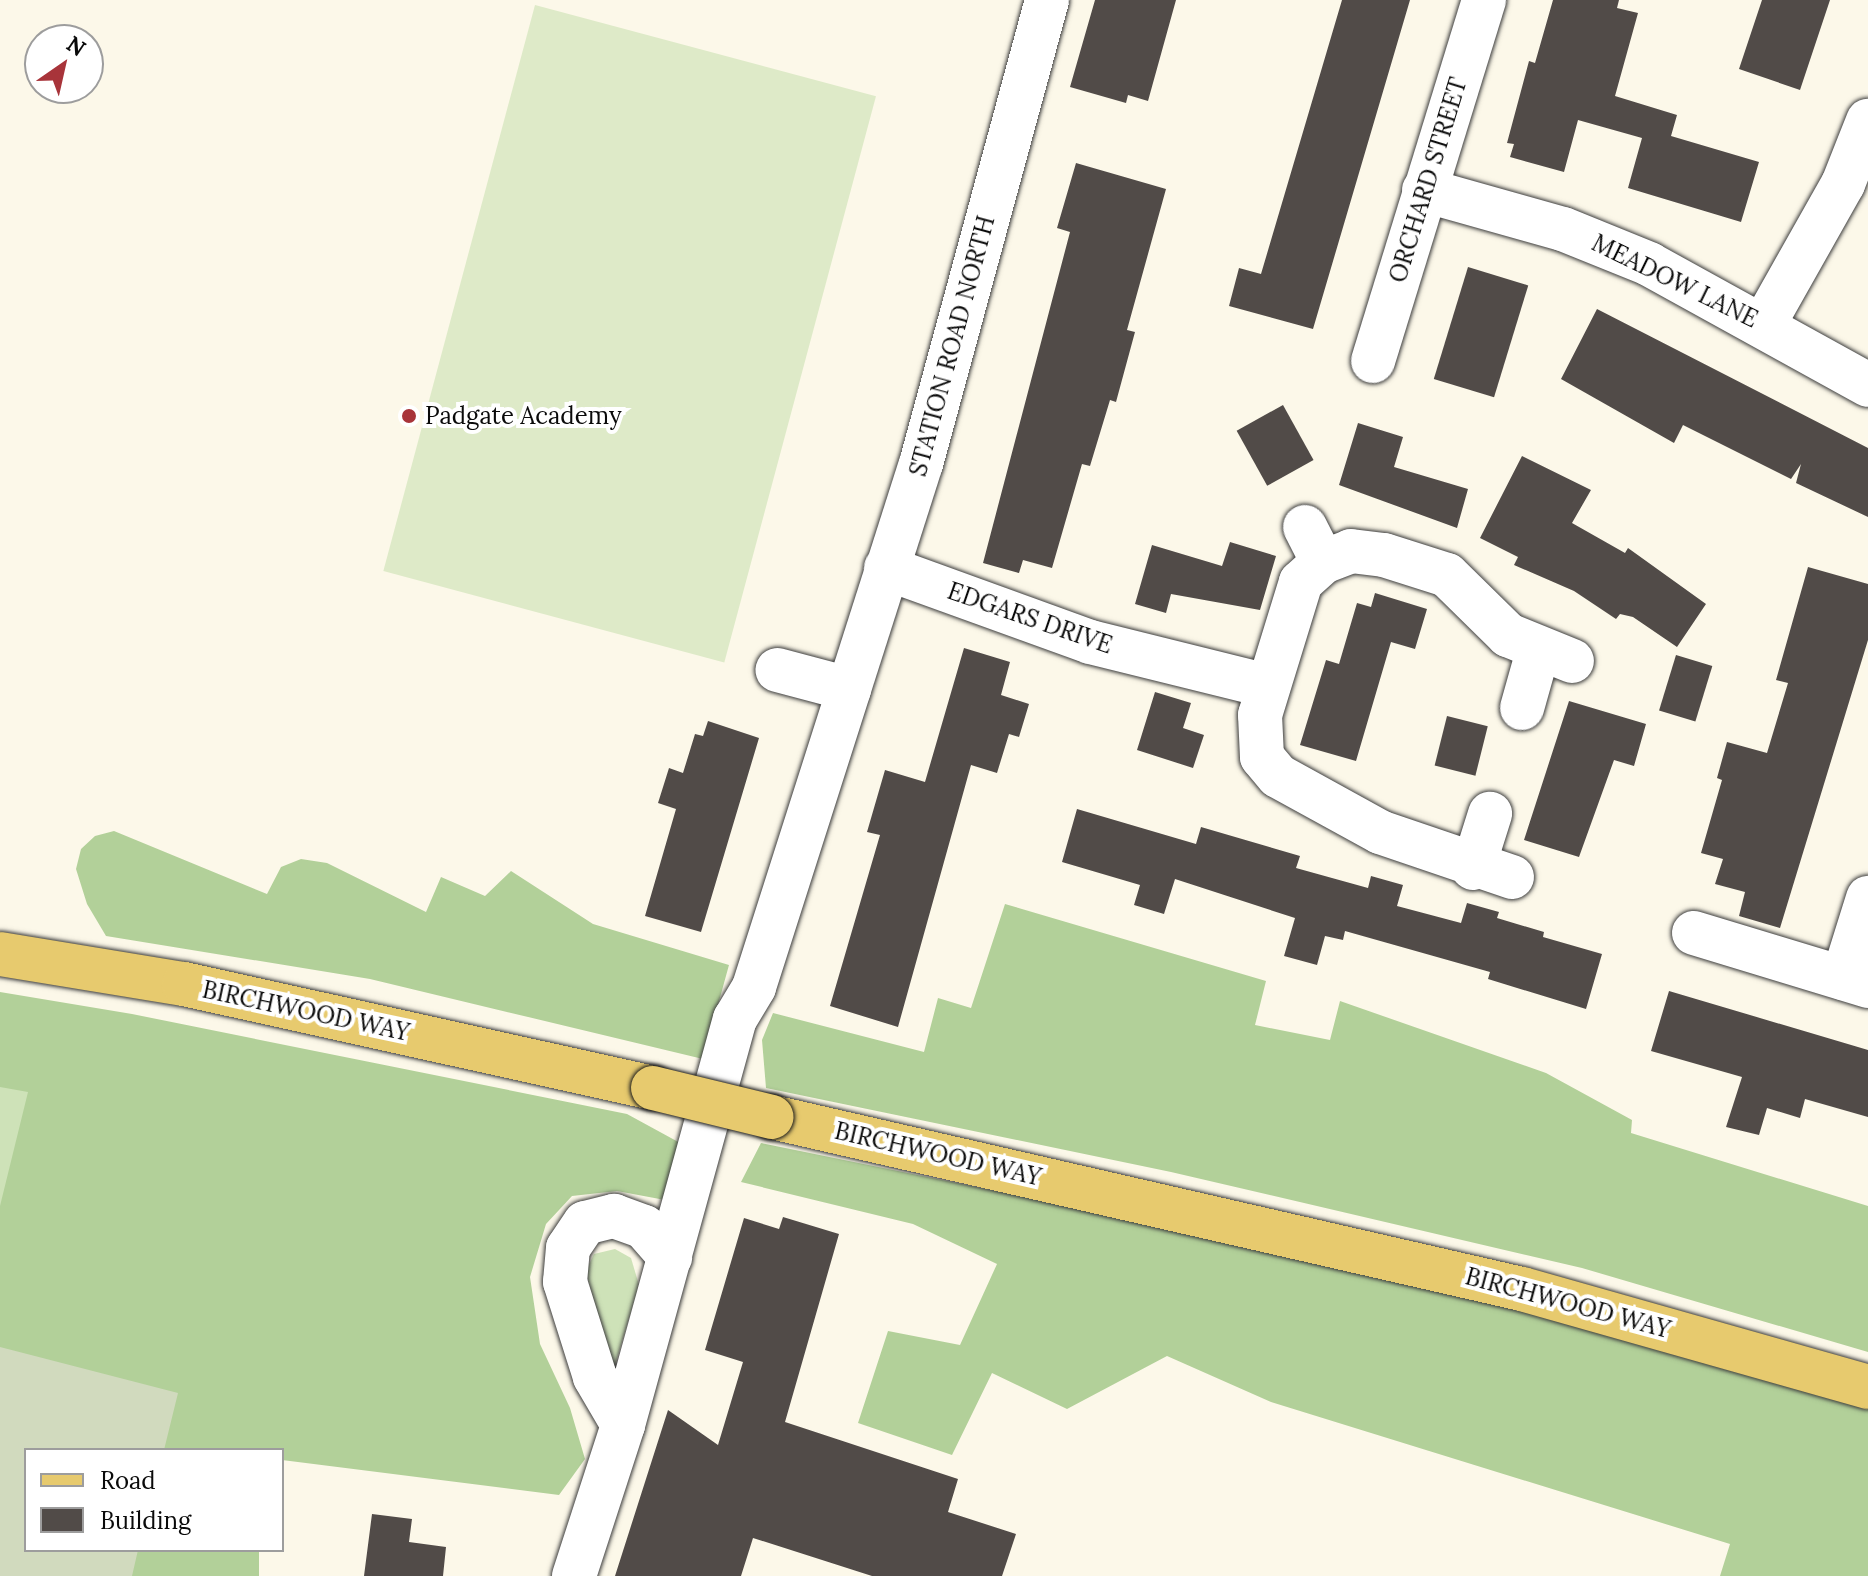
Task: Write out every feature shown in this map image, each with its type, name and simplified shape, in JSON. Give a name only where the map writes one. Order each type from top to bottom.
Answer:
[{"type":"main road","name":"BIRCHWOOD WAY","points":[[0,954],[184,984],[653,1088],[1522,1289],[1868,1387]]},
{"type":"street","name":"STATION ROAD NORTH","points":[[574,1576],[623,1425],[670,1257],[688,1179],[735,1019],[754,987],[921,464],[1047,0]]},
{"type":"street","name":"ORCHARD STREET","points":[[1373,361],[1484,0]]},
{"type":"street","points":[[1764,324],[1843,184],[1868,121]]},
{"type":"street","name":"MEADOW LANE","points":[[1424,190],[1608,246],[1764,324],[1868,385]]},
{"type":"street","points":[[1490,814],[1493,872],[1380,832],[1268,768],[1258,729],[1268,686],[1314,544],[1366,551],[1429,566],[1464,586],[1508,635],[1555,656],[1522,708]]},
{"type":"street","name":"EDGARS DRIVE","points":[[886,568],[1090,642],[1268,686]]},
{"type":"street","points":[[777,670],[849,689]]},
{"type":"street","points":[[1694,933],[1856,982],[1868,898]]},
{"type":"street","points":[[623,1425],[595,1377],[565,1282],[568,1248],[585,1223],[614,1216],[644,1227],[670,1257]]},
{"type":"green space","points":[[535,5],[876,96],[724,662],[383,571]]},
{"type":"green space","points":[[114,831],[267,894],[281,867],[301,859],[327,863],[426,912],[441,877],[485,896],[511,871],[593,924],[729,965],[703,1059],[370,979],[106,936],[87,904],[76,869],[81,849],[95,836]]},
{"type":"green space","points":[[1005,904],[1266,981],[1255,1025],[1330,1040],[1340,1001],[1546,1073],[1632,1120],[1631,1133],[1868,1206],[1868,1352],[1582,1268],[1171,1172],[766,1088],[762,1040],[773,1013],[924,1052],[938,998],[971,1008]]},
{"type":"green space","points":[[0,992],[132,1014],[627,1114],[682,1144],[665,1200],[617,1191],[572,1196],[546,1224],[530,1277],[540,1344],[570,1408],[585,1459],[559,1495],[284,1460],[284,1448],[85,1448],[0,1410],[0,1206],[28,1092],[0,1087]]},
{"type":"green space","points":[[0,1077],[46,1085],[0,1261]]},
{"type":"green space","points":[[761,1143],[1212,1235],[1868,1397],[1868,1576],[1720,1576],[1730,1544],[1271,1402],[1167,1356],[1067,1409],[992,1373],[952,1455],[858,1423],[888,1331],[960,1345],[997,1264],[913,1224],[741,1182]]},
{"type":"green space","points":[[615,1249],[631,1258],[639,1285],[615,1365],[608,1359],[586,1271],[594,1254]]},
{"type":"green space","points":[[0,1347],[178,1393],[164,1448],[24,1448],[24,1552],[138,1552],[132,1576],[0,1576]]},
{"type":"green space","points":[[107,1552],[259,1552],[259,1576],[107,1576]]},
{"type":"building","points":[[1095,0],[1176,0],[1148,101],[1128,95],[1126,103],[1070,87]]},
{"type":"building","points":[[1342,0],[1410,0],[1313,329],[1229,306],[1239,268],[1261,274]]},
{"type":"building","points":[[1553,0],[1619,0],[1617,8],[1638,13],[1615,96],[1677,115],[1671,136],[1759,162],[1741,222],[1628,188],[1642,138],[1578,120],[1564,172],[1510,157],[1514,144],[1507,143],[1529,61],[1535,63]]},
{"type":"building","points":[[1762,0],[1830,0],[1800,90],[1739,69]]},
{"type":"building","points":[[1076,163],[1166,189],[1127,330],[1135,332],[1116,402],[1110,400],[1090,466],[1082,464],[1052,568],[1023,560],[1019,573],[983,563],[1070,232],[1057,228]]},
{"type":"building","points":[[1468,267],[1528,285],[1494,397],[1434,379]]},
{"type":"building","points":[[1597,309],[1868,448],[1868,517],[1796,483],[1801,464],[1791,479],[1683,425],[1674,443],[1561,379]]},
{"type":"building","points":[[1283,405],[1314,460],[1267,486],[1237,431]]},
{"type":"building","points":[[1358,423],[1403,437],[1394,467],[1468,489],[1457,528],[1339,485]]},
{"type":"building","points":[[1522,456],[1591,490],[1572,523],[1625,553],[1628,548],[1706,604],[1677,647],[1633,617],[1620,614],[1616,619],[1574,591],[1514,565],[1518,557],[1480,538]]},
{"type":"building","points":[[1230,542],[1276,556],[1260,610],[1171,594],[1166,613],[1135,604],[1152,545],[1222,566]]},
{"type":"building","points":[[1808,567],[1868,584],[1868,640],[1780,928],[1739,916],[1745,892],[1715,884],[1723,859],[1701,853],[1722,780],[1717,778],[1727,742],[1767,753],[1788,683],[1776,680]]},
{"type":"building","points":[[1375,593],[1427,609],[1415,649],[1391,642],[1356,761],[1300,745],[1326,660],[1339,664],[1357,603],[1371,607]]},
{"type":"building","points":[[964,648],[1010,662],[1001,695],[1029,704],[1019,737],[1009,734],[997,773],[971,765],[898,1027],[830,1006],[880,835],[867,832],[885,770],[925,782]]},
{"type":"building","points":[[1676,655],[1712,666],[1695,722],[1659,710]]},
{"type":"building","points":[[1155,692],[1191,703],[1183,728],[1204,735],[1193,768],[1137,750]]},
{"type":"building","points":[[1569,701],[1646,724],[1634,766],[1614,760],[1579,857],[1524,840]]},
{"type":"building","points":[[1447,716],[1488,726],[1475,776],[1435,765]]},
{"type":"building","points":[[708,721],[759,738],[701,932],[645,916],[676,809],[658,803],[669,768],[683,773],[695,734],[703,736]]},
{"type":"building","points":[[1077,809],[1196,844],[1201,827],[1300,856],[1296,868],[1368,888],[1371,876],[1403,885],[1397,906],[1461,923],[1467,903],[1499,912],[1497,918],[1544,932],[1543,937],[1602,954],[1586,1009],[1488,979],[1490,972],[1345,931],[1343,940],[1325,936],[1317,965],[1284,956],[1295,918],[1175,879],[1164,914],[1134,905],[1140,885],[1062,862]]},
{"type":"building","points":[[1669,991],[1868,1050],[1868,1117],[1805,1099],[1800,1118],[1767,1108],[1759,1135],[1726,1127],[1742,1077],[1651,1051]]},
{"type":"building","points":[[783,1217],[839,1234],[785,1422],[958,1479],[948,1512],[1016,1534],[1002,1576],[872,1576],[753,1538],[741,1576],[615,1576],[668,1410],[718,1445],[743,1362],[705,1350],[744,1218],[779,1229]]},
{"type":"building","points":[[372,1514],[412,1519],[409,1542],[446,1547],[443,1576],[364,1576]]},
{"type":"place","name":"Padgate Academy","points":[[409,416]]}]
